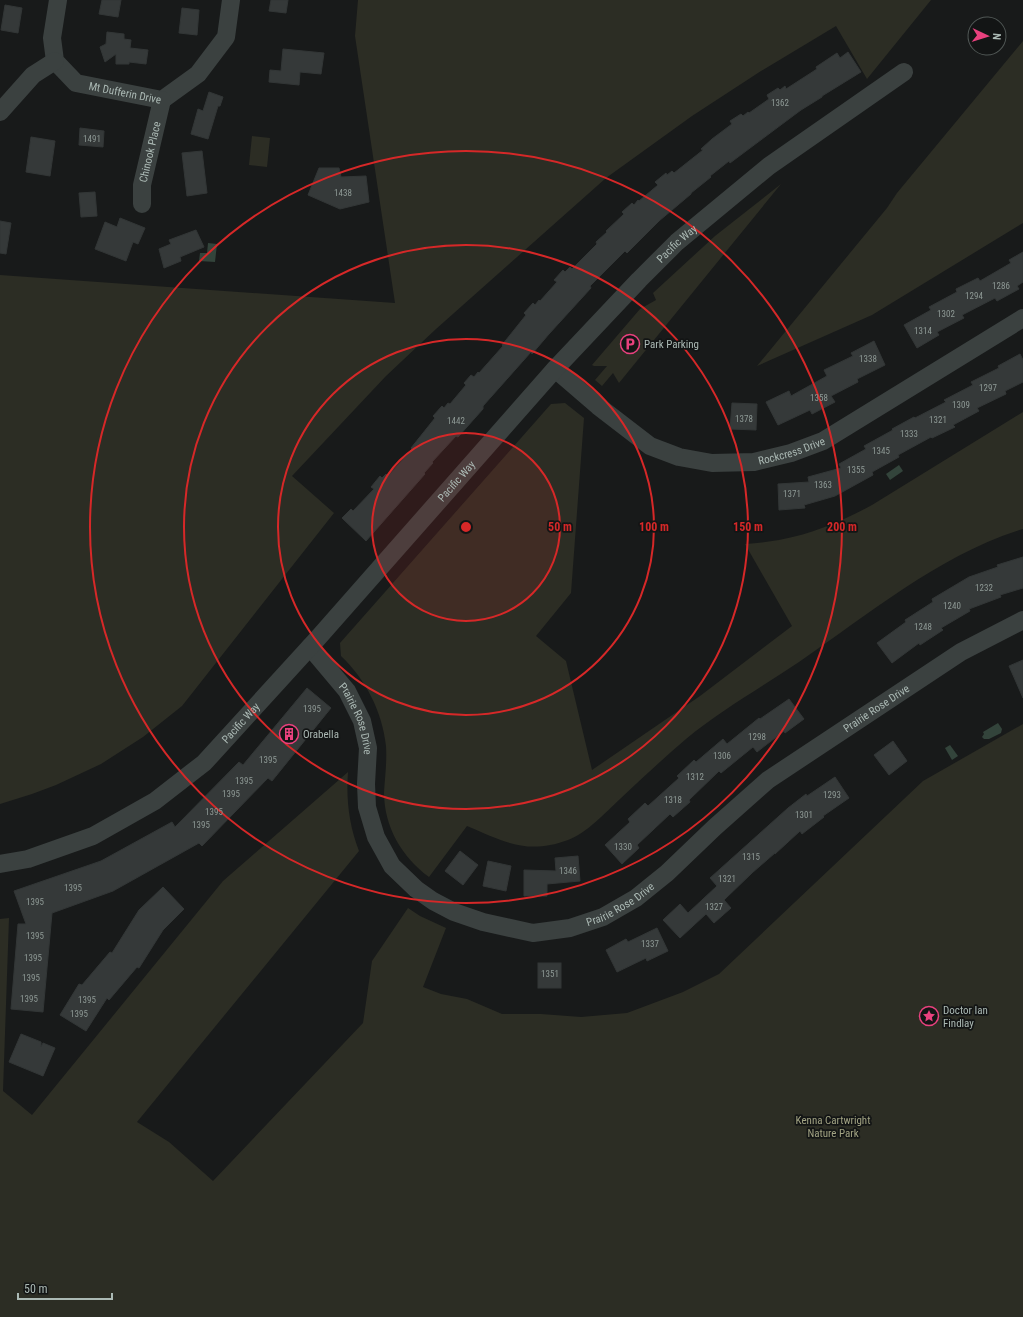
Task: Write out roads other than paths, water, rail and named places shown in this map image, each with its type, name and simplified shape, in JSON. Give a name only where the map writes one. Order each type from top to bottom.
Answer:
[{"type":"street","points":[[0,112],[33,75],[55,61],[52,38],[58,0]]},
{"type":"street","name":"Mt Dufferin Drive","points":[[55,61],[76,82],[162,100],[198,74],[226,37],[231,0]]},
{"type":"street","name":"Pacific Way","points":[[0,864],[28,859],[93,836],[155,801],[204,763],[310,647],[555,369],[677,242],[769,166],[904,72]]},
{"type":"street","name":"Chinook Place","points":[[142,204],[142,185],[162,100]]},
{"type":"street","name":"Rockcress Drive","points":[[555,369],[598,406],[650,446],[679,457],[712,463],[754,462],[791,453],[823,441],[1023,318]]},
{"type":"street","name":"Prairie Rose Drive","points":[[310,647],[347,691],[362,720],[368,748],[366,784],[367,807],[376,837],[392,866],[416,889],[433,901],[454,912],[483,922],[532,933],[570,928],[603,917],[636,898],[667,873],[714,828],[768,780],[961,652],[1023,620]]},
{"type":"place","name":"Park Parking","points":[[630,344]]},
{"type":"place","name":"Orabella","points":[[289,734]]},
{"type":"place","name":"Doctor Ian Findlay","points":[[929,1016]]},
{"type":"park label","name":"Kenna Cartwright Nature Park","points":[[833,1126]]}]
